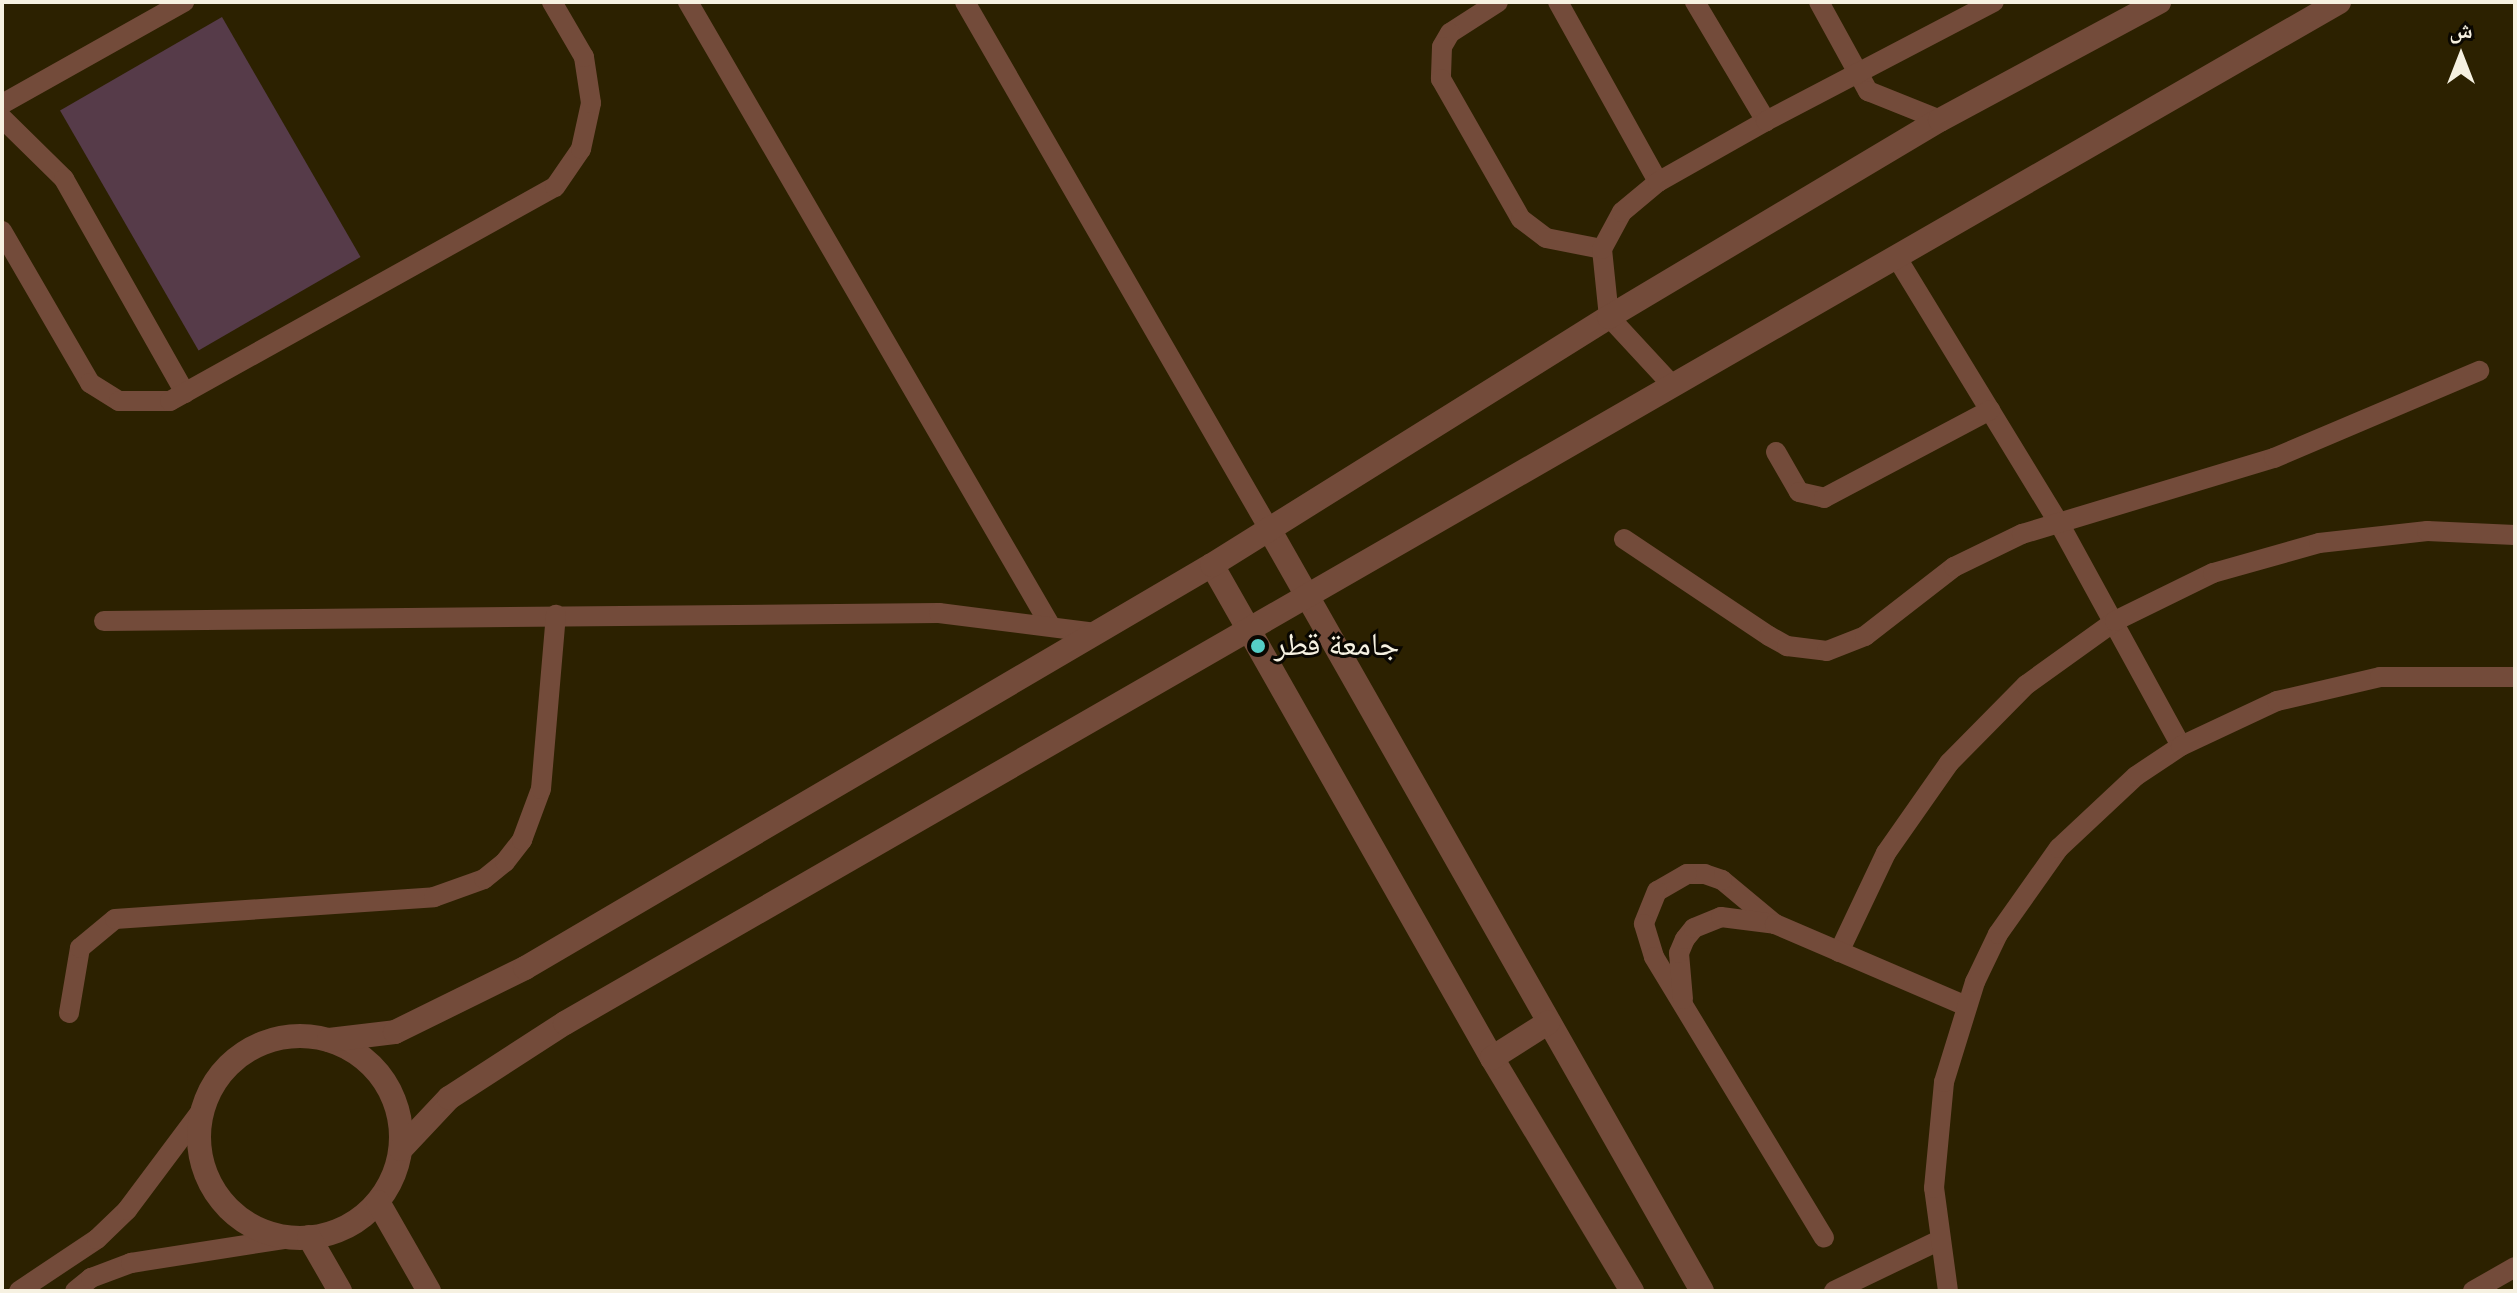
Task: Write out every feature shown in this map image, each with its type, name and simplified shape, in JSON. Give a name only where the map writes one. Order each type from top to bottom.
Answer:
[{"type":"street","points":[[340,1291],[300,1238],[235,1215],[210,1184],[199,1146],[204,1107],[222,1073],[252,1048],[290,1036],[329,1040],[395,1032],[525,968],[1212,565],[1609,317],[1940,120],[2159,2]]},
{"type":"street","points":[[401,1149],[449,1098],[553,1031],[2339,2]]},
{"type":"street","points":[[1269,529],[1702,1291]]},
{"type":"street","points":[[1212,565],[1492,1058],[1632,1291]]},
{"type":"street","points":[[1492,1058],[1549,1022]]},
{"type":"street","points":[[300,1238],[347,1226],[378,1202],[397,1168],[401,1149],[399,1113],[385,1081],[361,1056],[329,1040]]},
{"type":"street","points":[[378,1202],[429,1291]]},
{"type":"lane","points":[[2,104],[184,2]]},
{"type":"lane","points":[[2,231],[90,383],[136,405],[154,405],[185,393],[555,187],[581,149],[591,103],[584,57],[552,2]]},
{"type":"lane","points":[[688,2],[1050,625]]},
{"type":"lane","points":[[965,2],[1269,529]]},
{"type":"lane","points":[[1498,2],[1450,33],[1442,47],[1441,79],[1521,219],[1546,238],[1602,249]]},
{"type":"lane","points":[[1558,2],[1658,182]]},
{"type":"lane","points":[[1695,2],[1766,121]]},
{"type":"lane","points":[[1819,2],[1857,76],[1868,91],[1892,105],[1940,120]]},
{"type":"lane","points":[[1673,386],[1609,317],[1602,249],[1622,212],[1658,182],[1766,121],[1994,2]]},
{"type":"lane","points":[[2,118],[42,153],[83,207],[185,393]]},
{"type":"lane","points":[[1897,258],[2059,523],[2181,746]]},
{"type":"lane","points":[[1624,539],[1787,646],[1827,651],[1865,636],[1954,567],[2022,534],[2274,458],[2479,371]]},
{"type":"lane","points":[[1776,452],[1799,492],[1824,498],[1990,410]]},
{"type":"lane","points":[[1839,952],[1886,853],[1949,763],[2026,685],[2115,621],[2213,573],[2319,543],[2427,531],[2515,535]]},
{"type":"lane","points":[[104,621],[939,613],[1098,633]]},
{"type":"lane","points":[[69,1013],[80,948],[115,919],[434,897],[484,879],[505,862],[522,840],[541,789],[556,615]]},
{"type":"lane","points":[[1944,1289],[1938,1241],[1936,1135],[1944,1082],[1966,1006],[1998,934],[2059,848],[2096,809],[2181,746],[2227,721],[2327,686],[2433,673],[2515,677]]},
{"type":"lane","points":[[1824,1238],[1646,941],[1644,924],[1657,891],[1687,874],[1705,874],[1722,880],[1775,924],[1966,1006]]},
{"type":"lane","points":[[1684,1003],[1679,953],[1694,928],[1721,917],[1775,924]]},
{"type":"lane","points":[[19,1291],[97,1239],[127,1210],[204,1107]]},
{"type":"lane","points":[[75,1291],[91,1278],[131,1263],[300,1238]]},
{"type":"lane","points":[[1834,1291],[1938,1241]]},
{"type":"lane","points":[[2473,1291],[2515,1267]]},
{"type":"shaded area","name":"جامعة قطر","points":[[2,2],[2515,2],[2515,1291],[2,1291]]},
{"type":"building","points":[[222,17],[361,257],[199,350],[60,111]]},
{"type":"place","name":"جامعة قطر","points":[[1258,646]]}]
